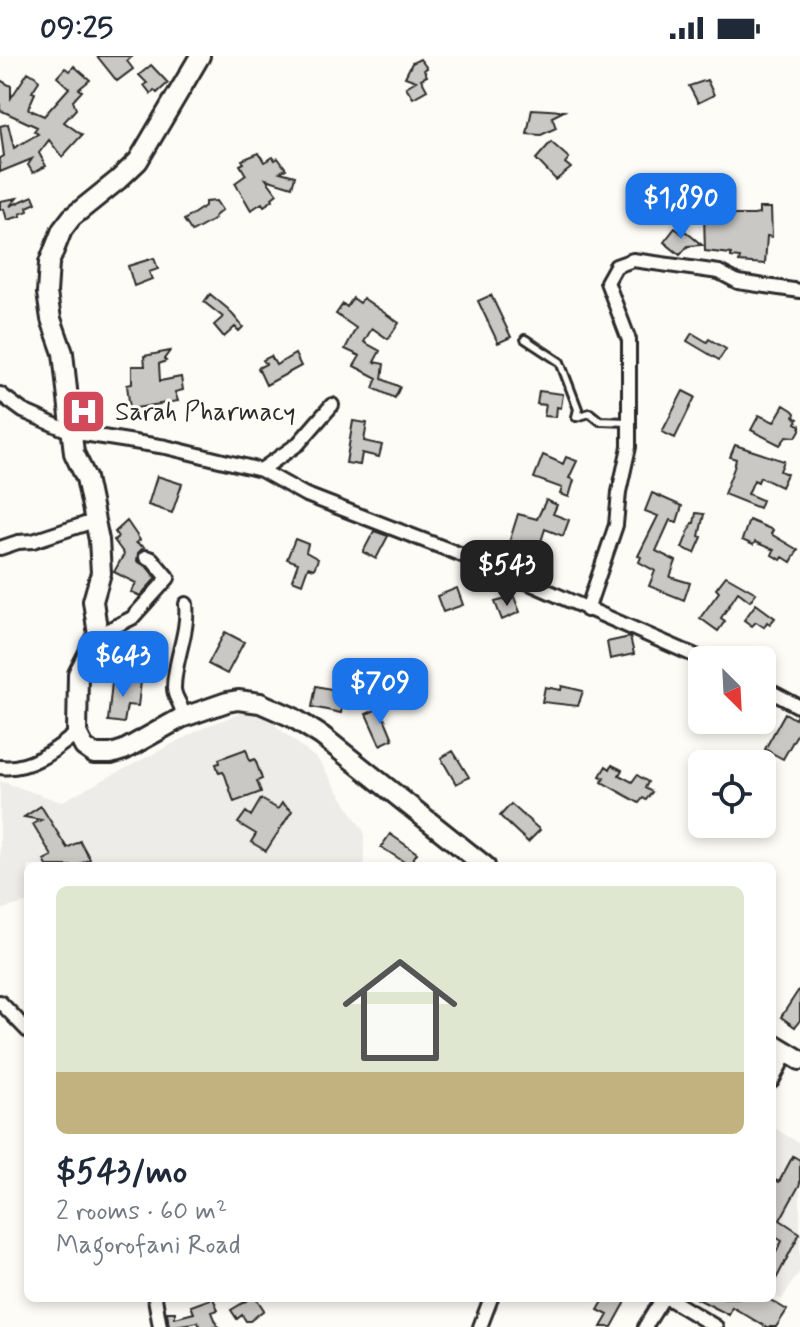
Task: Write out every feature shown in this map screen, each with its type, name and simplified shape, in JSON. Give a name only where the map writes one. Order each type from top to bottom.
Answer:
[{"type":"street","points":[[192,60],[138,161],[72,217],[62,230],[49,263],[47,293],[51,319],[63,353],[74,453],[86,478],[101,573],[93,601],[98,635],[78,674],[77,733],[84,747],[94,754],[111,754],[181,718],[236,700],[260,703],[292,717],[322,736],[480,862]]},
{"type":"street","points":[[587,610],[616,525],[619,492],[629,447],[629,340],[607,282],[616,266],[633,260],[664,263],[719,272],[738,282],[800,291]]},
{"type":"street","points":[[0,394],[23,411],[71,432],[192,453],[261,470],[304,494],[488,565],[688,653]]},
{"type":"street","points":[[261,470],[298,444],[332,405]]},
{"type":"street","points":[[0,548],[94,521]]},
{"type":"street","points":[[98,635],[132,618],[168,578],[152,559],[146,557]]},
{"type":"street","points":[[181,718],[182,706],[174,690],[187,615],[186,604]]},
{"type":"street","points":[[776,694],[800,707]]},
{"type":"street","points":[[0,767],[15,768],[29,763],[57,749],[77,733]]},
{"type":"street","points":[[0,1002],[24,1027]]},
{"type":"street","points":[[776,1073],[786,1052]]},
{"type":"street","points":[[156,1302],[160,1327]]},
{"type":"street","points":[[480,1327],[489,1302]]},
{"type":"street","points":[[645,1327],[663,1302]]},
{"type":"street","points":[[673,1302],[716,1327]]},
{"type":"lane","points":[[525,339],[560,362],[578,409],[576,417],[590,413],[600,421],[628,422]]},
{"type":"shaded area","points":[[254,708],[319,761],[364,832],[364,862],[24,862],[24,903],[3,909],[0,906],[0,781],[61,802],[205,727]]},
{"type":"shaded area","points":[[776,1129],[800,1144],[800,1270],[781,1300],[776,1297]]},
{"type":"building","points":[[97,56],[133,56],[127,61],[133,69],[117,81]]},
{"type":"building","points":[[420,59],[427,68],[424,70],[427,76],[421,79],[427,90],[413,98],[406,87],[416,81],[405,77],[412,63]]},
{"type":"building","points":[[151,65],[168,83],[157,93],[154,90],[151,94],[144,85],[147,83],[139,75]]},
{"type":"building","points":[[74,66],[90,80],[79,89],[82,91],[73,101],[76,109],[64,122],[82,135],[62,157],[49,140],[39,153],[46,166],[33,173],[28,165],[32,159],[0,172],[0,158],[4,156],[0,126],[8,124],[14,148],[38,134],[34,131],[37,127],[0,110],[0,80],[11,86],[11,98],[28,72],[36,77],[39,81],[32,92],[35,93],[28,109],[44,116],[69,88],[57,77],[65,68],[70,71]]},
{"type":"building","points":[[707,80],[714,95],[698,103],[689,86]]},
{"type":"building","points":[[532,109],[564,111],[552,117],[556,128],[541,135],[527,134]]},
{"type":"building","points":[[551,142],[569,158],[565,163],[571,168],[556,180],[536,159]]},
{"type":"building","points":[[259,153],[264,162],[278,158],[286,169],[280,172],[295,176],[292,187],[266,179],[277,194],[264,206],[262,203],[251,210],[235,183],[246,175],[240,165],[244,163],[242,160]]},
{"type":"building","points":[[33,196],[36,203],[27,207],[28,211],[21,216],[7,220],[4,209],[0,209],[0,201],[17,198],[10,206]]},
{"type":"building","points":[[216,201],[222,210],[215,219],[192,232],[184,220],[205,206],[205,202]]},
{"type":"building","points":[[759,208],[771,208],[772,237],[767,236],[765,264],[739,262],[740,258],[731,257],[731,254],[705,251],[704,215],[754,215],[759,214]]},
{"type":"building","points":[[675,228],[682,234],[685,231],[702,245],[688,246],[680,255],[664,242]]},
{"type":"building","points":[[154,258],[158,269],[149,272],[152,279],[134,286],[128,266]]},
{"type":"building","points":[[210,294],[243,327],[239,331],[235,327],[224,337],[214,325],[223,317],[204,302]]},
{"type":"building","points":[[491,295],[511,337],[498,343],[478,301]]},
{"type":"building","points":[[353,298],[360,303],[363,298],[399,323],[388,339],[372,328],[364,342],[380,351],[374,362],[384,364],[382,379],[400,387],[395,398],[373,388],[377,378],[354,366],[360,356],[345,349],[356,328],[336,314],[343,304],[347,307]]},
{"type":"building","points":[[692,333],[726,349],[719,360],[687,341]]},
{"type":"building","points":[[170,351],[164,359],[166,361],[159,364],[160,381],[181,377],[183,390],[175,392],[178,401],[130,409],[127,385],[132,384],[132,366],[145,366],[144,356]]},
{"type":"building","points":[[295,354],[301,366],[266,385],[258,368],[266,364],[263,360],[271,356],[276,365]]},
{"type":"building","points":[[539,391],[563,394],[556,417],[544,416],[546,405],[537,404]]},
{"type":"building","points":[[683,391],[695,397],[675,438],[662,432]]},
{"type":"building","points":[[784,405],[798,419],[796,423],[800,425],[800,430],[796,437],[787,436],[780,445],[751,430],[759,415],[774,422]]},
{"type":"building","points":[[353,421],[367,423],[364,441],[382,445],[379,457],[362,453],[360,465],[346,463]]},
{"type":"building","points":[[735,445],[784,461],[780,471],[787,474],[781,487],[760,477],[758,482],[754,480],[748,494],[762,500],[759,508],[724,494],[734,468],[736,459],[730,457]]},
{"type":"building","points":[[543,455],[563,464],[566,457],[577,461],[569,478],[574,480],[569,497],[560,494],[562,488],[534,478]]},
{"type":"building","points":[[157,476],[182,484],[172,513],[148,505]]},
{"type":"building","points":[[652,493],[682,506],[677,522],[670,520],[656,551],[676,561],[670,577],[690,583],[684,600],[649,586],[655,571],[639,562],[641,557],[638,556],[658,516],[645,511]]},
{"type":"building","points":[[546,500],[557,505],[553,514],[569,520],[563,536],[545,529],[537,554],[531,553],[530,561],[518,558],[520,550],[508,546],[518,514],[537,519]]},
{"type":"building","points":[[696,513],[704,514],[699,536],[702,537],[695,553],[682,548]]},
{"type":"building","points":[[749,520],[773,530],[771,534],[798,550],[791,562],[772,555],[774,550],[742,540]]},
{"type":"building","points":[[127,521],[140,540],[136,543],[144,547],[138,553],[137,561],[156,578],[140,596],[131,592],[136,583],[114,572],[124,554],[114,540],[118,537],[115,532]]},
{"type":"building","points":[[374,531],[388,536],[376,559],[363,552]]},
{"type":"building","points":[[295,539],[308,544],[306,552],[318,559],[314,569],[308,567],[302,584],[292,580],[298,563],[287,559]]},
{"type":"building","points":[[726,576],[756,593],[750,601],[738,592],[721,618],[725,621],[718,631],[700,618],[719,592],[716,589]]},
{"type":"building","points":[[457,588],[463,605],[443,612],[437,596]]},
{"type":"building","points":[[514,597],[520,612],[502,620],[495,602]]},
{"type":"building","points":[[756,604],[775,618],[770,624],[767,622],[764,627],[756,622],[752,626],[744,620]]},
{"type":"building","points":[[225,632],[244,642],[227,674],[208,664]]},
{"type":"building","points":[[630,637],[634,654],[610,659],[607,642]]},
{"type":"building","points":[[125,680],[141,682],[138,706],[127,705],[124,723],[108,721],[112,682],[125,683]]},
{"type":"building","points":[[316,686],[336,690],[336,695],[344,697],[341,713],[312,707]]},
{"type":"building","points":[[562,686],[583,691],[578,706],[542,702],[545,687],[561,690]]},
{"type":"building","points":[[380,708],[393,739],[380,745],[366,714]]},
{"type":"building","points":[[785,713],[795,719],[797,715],[800,716],[800,729],[783,759],[776,755],[776,750],[765,749]]},
{"type":"building","points":[[246,749],[250,761],[255,759],[262,779],[257,781],[261,792],[234,802],[225,775],[219,773],[216,764],[220,763],[219,759]]},
{"type":"building","points":[[453,751],[469,777],[456,784],[441,758]]},
{"type":"building","points":[[612,765],[622,770],[619,775],[632,782],[637,775],[648,782],[645,788],[652,792],[646,800],[643,798],[639,803],[602,782],[604,778],[600,776],[606,766],[610,769]]},
{"type":"building","points":[[261,799],[278,809],[282,803],[292,811],[266,851],[251,842],[256,834],[238,823],[246,812],[251,816]]},
{"type":"building","points":[[511,804],[540,830],[528,842],[500,816]]},
{"type":"building","points":[[41,806],[67,848],[80,841],[90,859],[84,862],[45,862],[52,856],[33,824],[41,820],[24,817]]},
{"type":"building","points":[[390,834],[417,853],[411,862],[404,862],[381,847]]},
{"type":"building","points":[[800,988],[800,1020],[795,1027],[781,1017]]},
{"type":"building","points":[[793,1156],[800,1160],[800,1184],[780,1220],[800,1233],[776,1279],[776,1252],[782,1241],[776,1237],[776,1180],[779,1182]]},
{"type":"building","points":[[215,1302],[218,1310],[212,1312],[218,1327],[200,1327],[198,1322],[169,1327],[167,1312],[175,1312],[175,1318],[194,1313],[191,1306]]},
{"type":"building","points":[[244,1302],[259,1302],[264,1310],[246,1321],[242,1315],[237,1319],[231,1310]]},
{"type":"building","points":[[603,1302],[626,1302],[612,1327],[601,1327],[608,1315],[598,1310]]},
{"type":"building","points":[[704,1302],[774,1302],[787,1310],[776,1327],[766,1327],[732,1307],[729,1315]]},
{"type":"place","name":"Sarah Pharmacy","points":[[84,411]]}]
